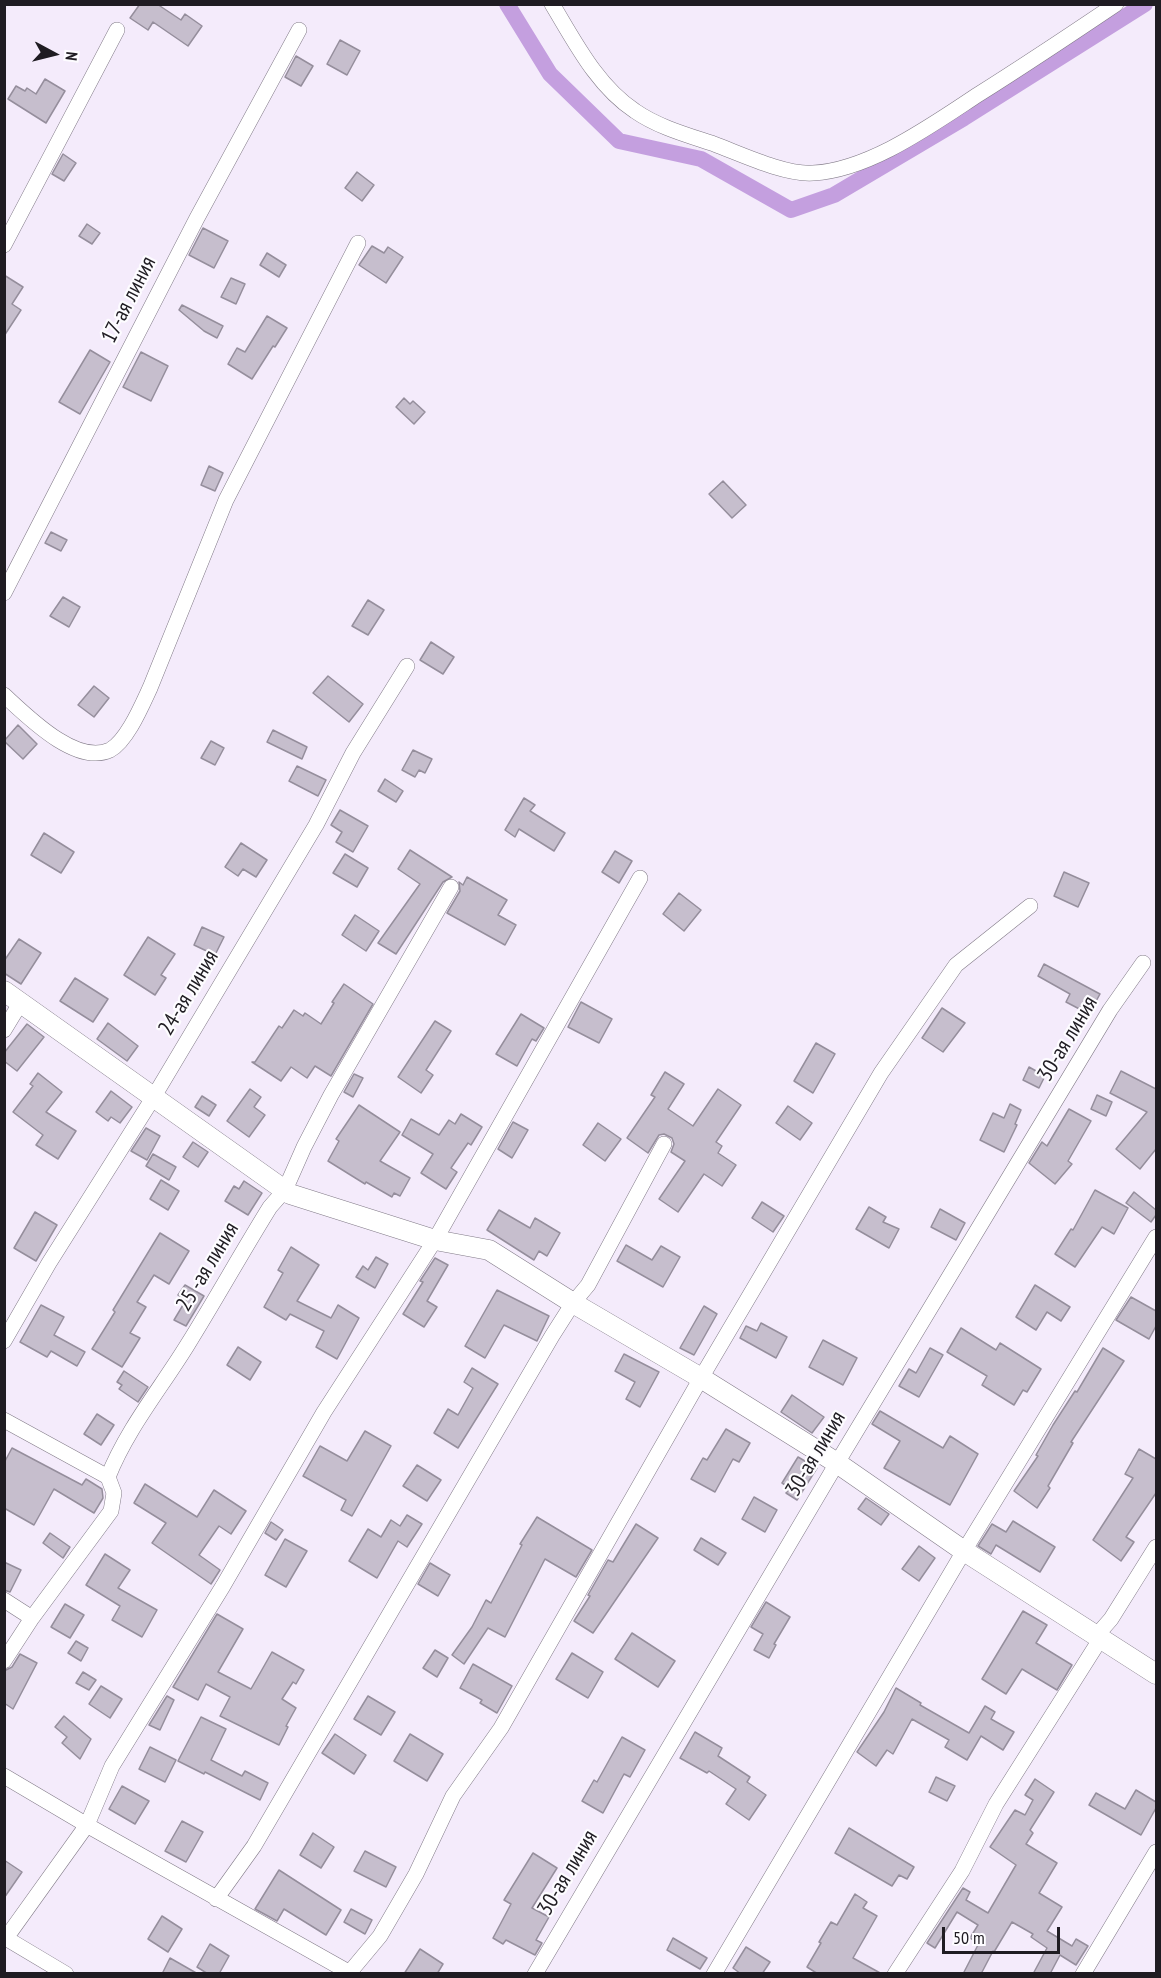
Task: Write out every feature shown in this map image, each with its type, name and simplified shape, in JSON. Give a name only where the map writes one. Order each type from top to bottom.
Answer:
[{"type":"street","points":[[552,4],[589,65],[634,111],[666,128],[769,165],[811,174],[840,170],[862,162],[922,131],[1116,4]]},
{"type":"street","points":[[4,245],[117,30]]},
{"type":"street","name":"17-ая линия","points":[[4,593],[197,218],[299,30]]},
{"type":"street","points":[[4,695],[46,732],[91,754],[111,749],[123,737],[150,688],[226,500],[358,243]]},
{"type":"street","name":"24-ая линия","points":[[4,1341],[49,1263],[153,1098],[316,825],[353,753],[407,666]]},
{"type":"street","points":[[66,1974],[5,1937],[87,1825],[112,1766],[223,1586],[324,1412],[435,1240],[640,878]]},
{"type":"street","name":"25 -ая линия","points":[[108,1477],[114,1462],[145,1409],[188,1345],[270,1207],[285,1191],[304,1147],[332,1095],[451,887]]},
{"type":"street","points":[[4,1776],[216,1899],[351,1973],[380,1936],[416,1874],[453,1796],[501,1728],[701,1378],[881,1073],[956,965],[1030,906]]},
{"type":"street","name":"30-ая линия","points":[[535,1974],[837,1462],[1110,1010],[1143,963]]},
{"type":"street","points":[[4,991],[285,1191],[324,1206],[435,1240],[489,1250],[837,1462],[964,1551],[1156,1674]]},
{"type":"street","points":[[4,1030],[21,1002]]},
{"type":"street","points":[[216,1899],[254,1846],[573,1303],[588,1285],[664,1144]]},
{"type":"street","points":[[714,1974],[964,1551],[1156,1237]]},
{"type":"street","points":[[4,1420],[108,1477],[114,1493],[111,1511],[32,1618],[4,1661]]},
{"type":"street","points":[[895,1974],[962,1871],[996,1804],[1156,1547]]},
{"type":"street","points":[[4,1600],[32,1618]]},
{"type":"street","points":[[1083,1974],[1156,1851]]},
{"type":"building","points":[[140,4],[157,4],[181,20],[185,14],[202,26],[188,46],[153,22],[148,30],[130,18]]},
{"type":"building","points":[[340,40],[360,51],[347,75],[327,64]]},
{"type":"building","points":[[296,56],[313,66],[301,86],[285,77]]},
{"type":"building","points":[[45,79],[65,91],[46,123],[8,99],[16,86],[25,91],[27,88],[36,94]]},
{"type":"building","points":[[63,154],[76,163],[64,181],[52,174]]},
{"type":"building","points":[[357,172],[374,185],[362,201],[345,188]]},
{"type":"building","points":[[87,224],[100,233],[92,244],[79,236]]},
{"type":"building","points":[[203,228],[228,241],[214,268],[189,255]]},
{"type":"building","points":[[372,246],[384,253],[388,247],[403,257],[386,283],[359,265]]},
{"type":"building","points":[[267,253],[286,265],[279,277],[260,265]]},
{"type":"building","points":[[4,275],[23,287],[12,304],[21,310],[4,336]]},
{"type":"building","points":[[231,278],[245,284],[236,304],[221,297]]},
{"type":"building","points":[[182,305],[223,326],[217,338],[204,331],[179,310]]},
{"type":"building","points":[[267,316],[287,328],[252,379],[228,364],[237,348],[245,352]]},
{"type":"building","points":[[90,350],[110,362],[80,414],[59,402]]},
{"type":"building","points":[[141,352],[168,366],[151,401],[123,387]]},
{"type":"building","points":[[404,398],[410,404],[413,401],[425,412],[414,424],[396,407]]},
{"type":"building","points":[[209,466],[223,473],[215,491],[201,485]]},
{"type":"building","points":[[723,481],[746,505],[732,518],[709,494]]},
{"type":"building","points":[[51,532],[67,540],[61,551],[45,543]]},
{"type":"building","points":[[63,597],[80,607],[69,627],[50,616]]},
{"type":"building","points":[[368,600],[384,610],[368,635],[352,626]]},
{"type":"building","points":[[431,642],[454,657],[443,674],[420,660]]},
{"type":"building","points":[[328,676],[363,704],[349,722],[313,693]]},
{"type":"building","points":[[94,686],[109,698],[94,717],[78,705]]},
{"type":"building","points":[[18,725],[37,744],[23,759],[4,741]]},
{"type":"building","points":[[273,730],[307,747],[302,759],[267,742]]},
{"type":"building","points":[[211,741],[224,748],[215,765],[201,758]]},
{"type":"building","points":[[413,750],[432,759],[425,773],[419,770],[415,777],[402,770]]},
{"type":"building","points":[[297,766],[326,780],[318,796],[289,781]]},
{"type":"building","points":[[385,779],[403,791],[396,802],[378,791]]},
{"type":"building","points":[[524,798],[535,805],[530,811],[565,833],[554,851],[519,829],[515,837],[505,830]]},
{"type":"building","points":[[340,810],[368,826],[353,852],[336,842],[342,832],[331,825]]},
{"type":"building","points":[[44,833],[74,852],[61,873],[31,855]]},
{"type":"building","points":[[241,843],[267,860],[256,877],[243,869],[238,876],[225,867]]},
{"type":"building","points":[[410,850],[452,877],[443,882],[396,954],[378,943],[420,884],[398,869]]},
{"type":"building","points":[[615,851],[632,861],[619,883],[602,872]]},
{"type":"building","points":[[345,854],[368,868],[357,887],[333,873]]},
{"type":"building","points":[[1064,872],[1089,883],[1078,907],[1054,896]]},
{"type":"building","points":[[467,877],[507,900],[498,915],[516,925],[505,945],[447,913],[460,891],[459,882],[463,885]]},
{"type":"building","points":[[679,893],[701,910],[684,931],[663,914]]},
{"type":"building","points":[[355,915],[379,931],[366,951],[342,935]]},
{"type":"building","points":[[202,927],[224,937],[215,955],[194,945]]},
{"type":"building","points":[[148,937],[175,954],[161,975],[166,978],[155,995],[124,975]]},
{"type":"building","points":[[19,939],[41,953],[21,984],[4,973],[4,961]]},
{"type":"building","points":[[1044,964],[1100,994],[1089,1014],[1066,1002],[1070,994],[1038,976]]},
{"type":"building","points":[[75,978],[108,999],[93,1022],[60,1001]]},
{"type":"building","points":[[344,984],[373,1004],[331,1076],[315,1066],[307,1078],[291,1067],[281,1081],[252,1062],[255,1062],[279,1026],[282,1028],[294,1010],[303,1016],[305,1013],[321,1024]]},
{"type":"building","points":[[581,1002],[612,1019],[599,1043],[568,1027]]},
{"type":"building","points":[[942,1008],[965,1023],[943,1052],[922,1038]]},
{"type":"building","points":[[521,1014],[544,1028],[536,1041],[532,1039],[517,1066],[496,1054]]},
{"type":"building","points":[[435,1021],[451,1031],[426,1070],[433,1075],[421,1093],[398,1077]]},
{"type":"building","points":[[108,1023],[138,1046],[127,1061],[97,1039]]},
{"type":"building","points":[[27,1024],[44,1037],[17,1071],[4,1061],[4,1053]]},
{"type":"building","points":[[816,1043],[835,1054],[813,1093],[794,1081]]},
{"type":"building","points":[[1029,1067],[1045,1076],[1039,1088],[1023,1080]]},
{"type":"building","points":[[1121,1071],[1156,1089],[1156,1149],[1140,1169],[1116,1149],[1147,1112],[1110,1093]]},
{"type":"building","points":[[665,1072],[684,1084],[668,1109],[693,1126],[718,1089],[741,1105],[716,1142],[722,1146],[718,1153],[736,1165],[722,1186],[704,1174],[678,1212],[659,1199],[685,1161],[671,1152],[674,1144],[672,1138],[664,1134],[659,1135],[648,1153],[627,1138],[655,1097],[651,1095]]},
{"type":"building","points":[[38,1073],[62,1092],[46,1112],[76,1131],[58,1159],[36,1145],[43,1135],[13,1112],[33,1086],[30,1084]]},
{"type":"building","points":[[354,1074],[363,1078],[353,1097],[344,1092]]},
{"type":"building","points":[[250,1089],[261,1097],[254,1107],[265,1115],[249,1137],[227,1121]]},
{"type":"building","points":[[111,1091],[132,1107],[120,1123],[111,1117],[108,1121],[96,1112]]},
{"type":"building","points":[[1097,1095],[1112,1102],[1106,1116],[1091,1109]]},
{"type":"building","points":[[202,1096],[216,1105],[209,1116],[195,1107]]},
{"type":"building","points":[[1010,1104],[1021,1110],[1015,1124],[1017,1125],[1004,1152],[980,1140],[993,1113],[1004,1118]]},
{"type":"building","points":[[359,1105],[400,1132],[380,1161],[410,1178],[400,1196],[394,1193],[392,1197],[366,1182],[365,1184],[328,1161],[339,1141],[336,1139]]},
{"type":"building","points":[[788,1106],[812,1123],[800,1140],[776,1123]]},
{"type":"building","points":[[1069,1109],[1091,1121],[1068,1161],[1072,1164],[1055,1184],[1029,1163],[1042,1142],[1047,1146]]},
{"type":"building","points":[[461,1114],[482,1127],[471,1145],[468,1143],[451,1168],[457,1172],[446,1189],[421,1173],[433,1154],[402,1135],[411,1119],[439,1135],[449,1120],[455,1124]]},
{"type":"building","points":[[513,1122],[528,1130],[512,1158],[498,1149]]},
{"type":"building","points":[[598,1123],[621,1139],[605,1161],[583,1145]]},
{"type":"building","points":[[146,1128],[160,1136],[147,1160],[131,1151]]},
{"type":"building","points":[[193,1142],[208,1152],[198,1167],[183,1157]]},
{"type":"building","points":[[153,1154],[176,1167],[169,1180],[146,1166]]},
{"type":"building","points":[[161,1180],[179,1191],[168,1210],[150,1199]]},
{"type":"building","points":[[244,1181],[262,1193],[248,1215],[225,1201],[234,1186],[239,1189]]},
{"type":"building","points":[[1095,1190],[1128,1208],[1114,1234],[1102,1227],[1075,1267],[1055,1254],[1071,1229],[1073,1230]]},
{"type":"building","points":[[1134,1192],[1156,1210],[1156,1215],[1151,1222],[1126,1203]]},
{"type":"building","points":[[762,1202],[784,1216],[773,1232],[752,1218]]},
{"type":"building","points":[[869,1207],[886,1217],[883,1222],[899,1229],[889,1248],[856,1229]]},
{"type":"building","points":[[940,1209],[965,1223],[956,1240],[931,1227]]},
{"type":"building","points":[[499,1210],[530,1228],[535,1218],[560,1233],[547,1256],[539,1251],[534,1260],[487,1230]]},
{"type":"building","points":[[35,1212],[57,1225],[36,1261],[14,1248]]},
{"type":"building","points":[[160,1233],[189,1251],[169,1284],[154,1275],[137,1302],[146,1307],[130,1333],[140,1338],[122,1367],[92,1349]]},
{"type":"building","points":[[626,1245],[652,1260],[661,1246],[680,1257],[663,1287],[617,1261]]},
{"type":"building","points":[[291,1247],[319,1265],[297,1301],[331,1318],[338,1305],[359,1318],[337,1359],[316,1347],[324,1331],[290,1314],[286,1320],[264,1307],[283,1273],[278,1270]]},
{"type":"building","points":[[376,1257],[388,1264],[375,1288],[356,1277],[363,1266],[368,1270]]},
{"type":"building","points":[[435,1258],[448,1265],[427,1301],[437,1307],[424,1327],[403,1314]]},
{"type":"building","points":[[185,1285],[204,1296],[186,1326],[174,1320],[186,1300],[178,1295]]},
{"type":"building","points":[[1035,1285],[1070,1307],[1061,1321],[1047,1312],[1036,1330],[1016,1317]]},
{"type":"building","points":[[497,1290],[549,1316],[537,1341],[504,1325],[485,1358],[465,1346]]},
{"type":"building","points":[[1131,1297],[1156,1311],[1156,1326],[1149,1339],[1116,1320]]},
{"type":"building","points":[[41,1305],[64,1317],[54,1335],[85,1352],[77,1366],[51,1351],[47,1357],[20,1342]]},
{"type":"building","points":[[704,1306],[717,1314],[694,1355],[680,1348]]},
{"type":"building","points":[[761,1323],[787,1337],[776,1358],[740,1338],[746,1326],[757,1331]]},
{"type":"building","points":[[961,1328],[996,1350],[1000,1343],[1041,1369],[1027,1392],[1023,1390],[1014,1405],[982,1385],[987,1376],[947,1352]]},
{"type":"building","points":[[823,1340],[857,1358],[843,1385],[809,1367]]},
{"type":"building","points":[[238,1347],[261,1362],[250,1380],[227,1365]]},
{"type":"building","points":[[930,1348],[943,1355],[919,1397],[899,1386],[909,1369],[916,1373]]},
{"type":"building","points":[[1103,1348],[1124,1361],[1071,1442],[1073,1443],[1048,1486],[1050,1488],[1037,1508],[1014,1491],[1038,1456],[1036,1455],[1053,1425],[1075,1391],[1077,1392]]},
{"type":"building","points":[[624,1354],[659,1372],[640,1407],[626,1399],[635,1382],[615,1371]]},
{"type":"building","points":[[472,1368],[498,1384],[458,1448],[434,1433],[448,1409],[458,1415],[473,1388],[464,1382]]},
{"type":"building","points":[[124,1371],[148,1387],[138,1402],[119,1389],[122,1385],[117,1382]]},
{"type":"building","points":[[792,1395],[824,1417],[812,1433],[781,1412]]},
{"type":"building","points":[[880,1411],[943,1448],[950,1436],[978,1454],[950,1505],[884,1468],[900,1441],[872,1424]]},
{"type":"building","points":[[97,1414],[114,1425],[101,1445],[84,1434]]},
{"type":"building","points":[[726,1429],[750,1443],[739,1462],[733,1459],[715,1492],[691,1479],[703,1458],[707,1460]]},
{"type":"building","points":[[365,1431],[391,1446],[352,1516],[341,1510],[346,1500],[303,1476],[320,1446],[347,1461]]},
{"type":"building","points":[[12,1448],[82,1485],[86,1479],[102,1489],[103,1498],[94,1513],[54,1489],[34,1525],[4,1508],[4,1463]]},
{"type":"building","points":[[1139,1449],[1156,1459],[1156,1493],[1126,1537],[1134,1542],[1121,1561],[1093,1540],[1133,1478],[1125,1474]]},
{"type":"building","points":[[798,1457],[817,1468],[797,1500],[786,1493],[790,1488],[782,1483]]},
{"type":"building","points":[[417,1465],[441,1480],[427,1501],[403,1486]]},
{"type":"building","points":[[145,1484],[197,1517],[214,1490],[246,1511],[231,1534],[219,1526],[199,1555],[220,1570],[211,1584],[152,1543],[166,1523],[134,1503]]},
{"type":"building","points":[[754,1497],[777,1510],[765,1532],[742,1519]]},
{"type":"building","points":[[866,1498],[889,1514],[881,1525],[858,1509]]},
{"type":"building","points":[[407,1515],[422,1524],[407,1547],[398,1541],[377,1578],[349,1561],[368,1529],[381,1537],[391,1520],[400,1526]]},
{"type":"building","points":[[537,1517],[592,1550],[576,1577],[545,1559],[505,1637],[488,1628],[464,1664],[452,1655],[472,1627],[486,1600],[491,1603],[522,1545],[520,1544]]},
{"type":"building","points":[[1013,1521],[1055,1547],[1040,1572],[996,1545],[991,1554],[978,1546],[992,1524],[1006,1532]]},
{"type":"building","points":[[271,1522],[283,1530],[276,1540],[265,1533]]},
{"type":"building","points":[[636,1524],[658,1538],[593,1633],[574,1621],[590,1596],[588,1595],[608,1560],[613,1562]]},
{"type":"building","points":[[50,1533],[70,1547],[63,1558],[43,1543]]},
{"type":"building","points":[[701,1538],[726,1553],[718,1565],[694,1550]]},
{"type":"building","points":[[285,1539],[307,1551],[286,1587],[265,1575]]},
{"type":"building","points":[[919,1546],[935,1558],[919,1581],[902,1569]]},
{"type":"building","points":[[105,1554],[130,1570],[118,1588],[157,1610],[142,1637],[112,1620],[120,1606],[86,1585]]},
{"type":"building","points":[[4,1562],[21,1570],[10,1592],[4,1590]]},
{"type":"building","points":[[430,1563],[450,1575],[438,1596],[418,1584]]},
{"type":"building","points":[[766,1602],[790,1617],[774,1644],[776,1645],[769,1658],[754,1650],[763,1634],[751,1627]]},
{"type":"building","points":[[65,1604],[84,1615],[70,1638],[51,1627]]},
{"type":"building","points":[[1023,1611],[1047,1625],[1036,1643],[1072,1665],[1057,1690],[1022,1669],[1006,1694],[982,1679]]},
{"type":"building","points":[[217,1614],[243,1629],[218,1672],[251,1689],[272,1652],[304,1670],[296,1684],[293,1682],[282,1699],[296,1708],[279,1745],[220,1716],[230,1697],[206,1684],[198,1700],[173,1687]]},
{"type":"building","points":[[632,1633],[675,1661],[658,1687],[615,1659]]},
{"type":"building","points":[[76,1641],[88,1648],[81,1661],[68,1653]]},
{"type":"building","points":[[435,1650],[448,1658],[437,1677],[423,1668]]},
{"type":"building","points":[[572,1653],[603,1672],[588,1698],[556,1679]]},
{"type":"building","points":[[20,1654],[37,1663],[13,1709],[4,1703],[4,1671],[12,1667]]},
{"type":"building","points":[[473,1664],[512,1686],[497,1713],[480,1703],[482,1700],[460,1688]]},
{"type":"building","points":[[83,1672],[96,1680],[89,1690],[76,1683]]},
{"type":"building","points":[[101,1686],[122,1699],[110,1718],[89,1704]]},
{"type":"building","points":[[896,1688],[921,1703],[920,1705],[969,1733],[985,1706],[995,1712],[991,1719],[1014,1732],[1003,1750],[981,1736],[967,1760],[945,1747],[949,1740],[912,1719],[893,1754],[887,1750],[876,1766],[857,1752],[884,1712]]},
{"type":"building","points":[[167,1696],[174,1700],[160,1730],[149,1725]]},
{"type":"building","points":[[368,1696],[395,1712],[381,1735],[354,1719]]},
{"type":"building","points":[[64,1716],[91,1739],[80,1759],[62,1743],[67,1737],[55,1727]]},
{"type":"building","points":[[201,1717],[226,1729],[211,1760],[242,1776],[245,1771],[268,1783],[260,1800],[178,1761]]},
{"type":"building","points":[[695,1732],[722,1748],[718,1756],[750,1777],[747,1782],[766,1795],[749,1820],[726,1804],[736,1789],[709,1771],[707,1773],[680,1758]]},
{"type":"building","points":[[335,1734],[366,1755],[354,1774],[322,1753]]},
{"type":"building","points":[[410,1734],[443,1754],[427,1781],[394,1761]]},
{"type":"building","points":[[622,1737],[645,1750],[630,1777],[624,1774],[603,1813],[582,1801],[594,1780],[597,1782]]},
{"type":"building","points":[[150,1747],[176,1760],[165,1782],[139,1769]]},
{"type":"building","points":[[936,1777],[955,1786],[947,1801],[929,1792]]},
{"type":"building","points":[[1035,1779],[1054,1792],[1030,1830],[1033,1833],[1026,1844],[1057,1863],[1039,1893],[1062,1907],[1047,1931],[1072,1946],[1076,1939],[1088,1946],[1076,1965],[1060,1955],[1050,1974],[1033,1974],[1047,1948],[1031,1937],[1033,1934],[1012,1922],[981,1974],[963,1974],[979,1943],[970,1938],[978,1925],[957,1912],[935,1948],[927,1943],[963,1888],[970,1892],[966,1900],[988,1913],[1016,1865],[990,1847],[1015,1810],[1025,1815],[1033,1800],[1025,1795]]},
{"type":"building","points":[[122,1786],[149,1801],[135,1824],[109,1809]]},
{"type":"building","points":[[1136,1790],[1156,1802],[1156,1808],[1141,1835],[1089,1805],[1096,1793],[1125,1809]]},
{"type":"building","points":[[182,1821],[203,1832],[186,1862],[165,1851]]},
{"type":"building","points":[[849,1828],[914,1867],[907,1879],[899,1875],[892,1886],[835,1853]]},
{"type":"building","points":[[313,1833],[334,1847],[321,1868],[300,1855]]},
{"type":"building","points":[[365,1851],[396,1867],[386,1887],[354,1871]]},
{"type":"building","points":[[533,1853],[557,1868],[532,1908],[549,1917],[536,1940],[542,1943],[535,1955],[506,1940],[503,1944],[493,1938],[511,1904],[504,1900]]},
{"type":"building","points":[[4,1860],[22,1872],[4,1898]]},
{"type":"building","points":[[279,1870],[341,1910],[326,1935],[284,1909],[277,1921],[255,1909]]},
{"type":"building","points":[[855,1894],[867,1902],[863,1908],[877,1916],[853,1958],[882,1974],[818,1974],[807,1967],[831,1922],[837,1925]]},
{"type":"building","points":[[351,1909],[372,1920],[365,1934],[344,1922]]},
{"type":"building","points":[[162,1916],[182,1929],[168,1952],[148,1939]]},
{"type":"building","points":[[673,1938],[707,1958],[700,1969],[667,1950]]},
{"type":"building","points":[[210,1944],[229,1956],[219,1974],[208,1974],[197,1967]]},
{"type":"building","points":[[746,1947],[770,1962],[762,1974],[741,1974],[733,1968]]},
{"type":"building","points":[[420,1949],[443,1964],[437,1974],[404,1974]]},
{"type":"building","points":[[170,1958],[198,1974],[162,1974]]},
{"type":"waterway","points":[[507,4],[550,74],[619,141],[701,159],[791,210],[834,195],[964,118],[1145,4]]}]
